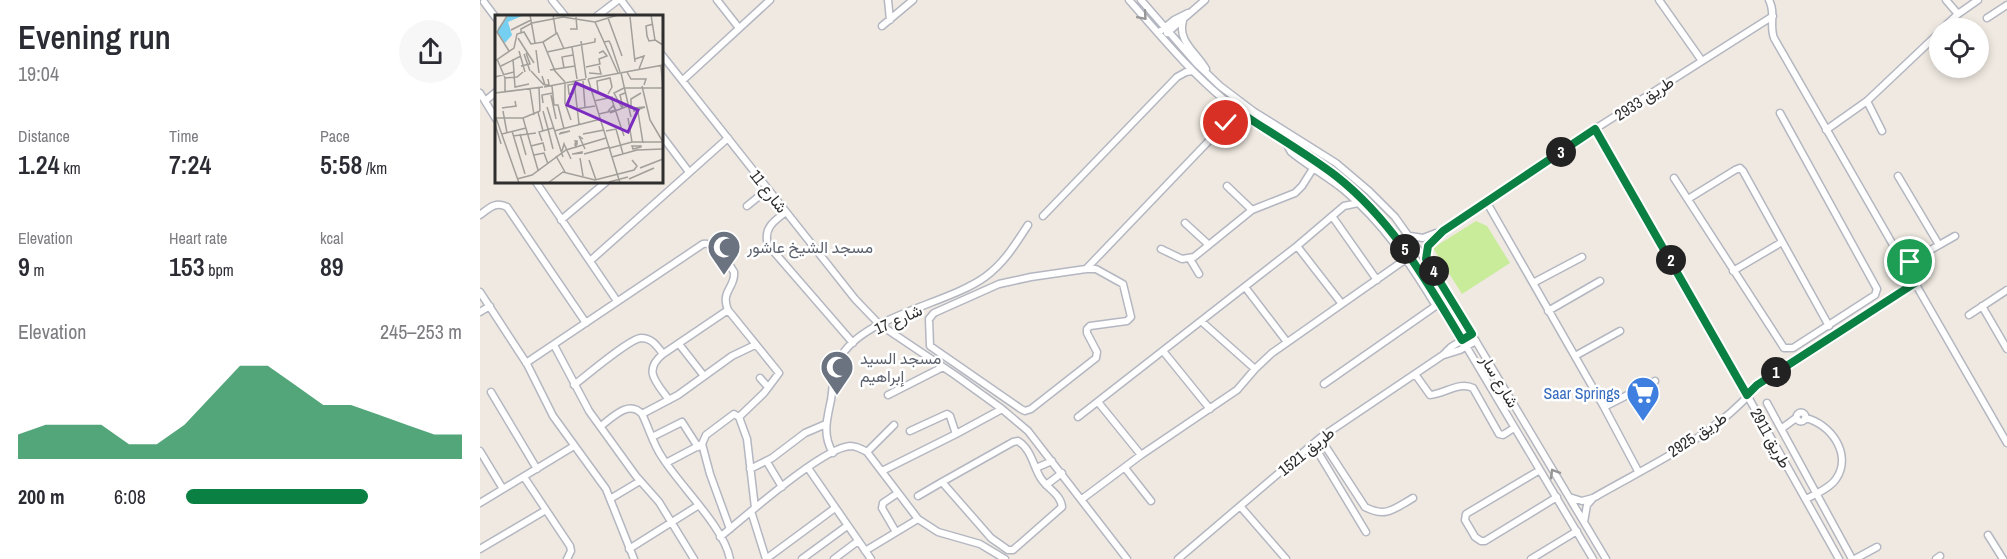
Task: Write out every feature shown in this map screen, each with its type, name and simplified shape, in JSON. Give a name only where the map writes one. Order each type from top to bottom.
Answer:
[{"type":"street","points":[[552,0],[564,15]]},
{"type":"street","points":[[598,15],[619,0],[632,15]]},
{"type":"street","points":[[717,0],[739,28]]},
{"type":"street","points":[[683,80],[770,0]]},
{"type":"street","points":[[888,0],[890,20]]},
{"type":"street","points":[[882,27],[913,0]]},
{"type":"street","name":"شارع سار","points":[[1129,0],[1180,59],[1226,102],[1336,176],[1371,208],[1412,257],[1438,305],[1466,346],[1593,559]]},
{"type":"street","name":"شارع سار","points":[[1141,0],[1209,75],[1253,111],[1322,153],[1351,175],[1387,208],[1426,259],[1606,559]]},
{"type":"street","points":[[1205,0],[1191,11],[1183,21],[1181,29],[1183,38],[1209,75]]},
{"type":"street","points":[[1659,0],[1702,61]]},
{"type":"street","points":[[1769,0],[1773,8],[1771,27],[1774,38],[2007,443]]},
{"type":"street","points":[[1946,0],[1958,14]]},
{"type":"street","points":[[1954,18],[1978,0]]},
{"type":"street","points":[[484,2],[495,17]]},
{"type":"street","points":[[1987,18],[2007,5]]},
{"type":"street","points":[[1160,35],[1179,16],[1191,11]]},
{"type":"street","name":"طريق 2933","points":[[1426,259],[1428,246],[1443,231],[1595,129],[1773,16]]},
{"type":"street","points":[[1167,29],[1183,21]]},
{"type":"street","points":[[1826,130],[1867,101],[1929,42]]},
{"type":"street","points":[[1177,77],[1180,59]]},
{"type":"street","name":"شارع 11","points":[[664,64],[683,80],[837,279],[879,324],[1002,409],[1028,431],[1127,559]]},
{"type":"street","points":[[1043,216],[1177,77],[1182,73],[1193,71]]},
{"type":"street","points":[[480,93],[495,117]]},
{"type":"street","points":[[485,101],[495,94]]},
{"type":"street","points":[[1867,101],[1882,131]]},
{"type":"street","points":[[1226,102],[1229,112],[1226,123]]},
{"type":"street","points":[[1674,178],[1784,348],[1793,348],[1829,326],[1875,295],[1877,289],[1780,113]]},
{"type":"street","points":[[1086,269],[1096,269],[1123,284],[1131,317],[1127,321],[1090,326],[1087,333],[1097,352],[1096,358],[1031,409],[1021,410],[930,346],[929,319],[934,313],[999,284],[1086,269],[1226,123],[1244,115]]},
{"type":"street","name":"طريق 2911","points":[[1595,129],[1839,559]]},
{"type":"street","points":[[663,137],[689,172]]},
{"type":"street","points":[[590,261],[728,138]]},
{"type":"street","points":[[1286,143],[1291,152],[1344,190],[1386,232],[1438,305],[1324,384]]},
{"type":"street","points":[[1161,249],[1182,259],[1190,259],[1252,210],[1295,193],[1314,167]]},
{"type":"street","points":[[1688,200],[1740,168],[1829,326]]},
{"type":"street","points":[[1898,176],[1939,245]]},
{"type":"street","points":[[537,183],[617,302]]},
{"type":"street","points":[[561,220],[605,183]]},
{"type":"street","points":[[1227,186],[1252,210]]},
{"type":"street","points":[[747,206],[768,189]]},
{"type":"street","points":[[1344,190],[1346,197],[1344,206]]},
{"type":"street","points":[[1486,201],[1638,471]]},
{"type":"street","points":[[1078,417],[1297,246],[1344,206],[1358,203]]},
{"type":"street","points":[[480,215],[495,204],[507,207],[586,323]]},
{"type":"street","points":[[786,212],[768,228],[766,233],[768,244],[853,344]]},
{"type":"street","points":[[1332,216],[1377,280]]},
{"type":"street","points":[[1185,223],[1209,245]]},
{"type":"street","name":"شارع 17","points":[[833,453],[826,438],[826,424],[837,364],[844,352],[879,324],[945,298],[983,278],[1005,260],[1028,225]]},
{"type":"street","name":"طريق 2933","points":[[1410,236],[1424,238],[1443,231]]},
{"type":"street","points":[[1904,265],[1955,236]]},
{"type":"street","points":[[1733,272],[1782,242]]},
{"type":"street","points":[[526,363],[703,244],[710,243],[716,246],[734,272],[725,298],[728,310],[778,370],[779,375],[739,417]]},
{"type":"street","points":[[1297,246],[1342,304]]},
{"type":"street","points":[[1533,283],[1582,257]]},
{"type":"street","points":[[1190,259],[1199,274]]},
{"type":"street","points":[[1082,499],[1141,455],[1237,390],[1254,369],[1287,342],[1406,259]]},
{"type":"street","points":[[1548,311],[1600,281]]},
{"type":"street","name":"طريق 2925","points":[[1593,498],[1706,430],[1741,403],[1753,387],[1915,283]]},
{"type":"street","points":[[1245,287],[1287,342]]},
{"type":"street","points":[[1969,315],[2007,290]]},
{"type":"street","points":[[480,292],[526,363],[552,416],[594,471],[610,499],[634,559]]},
{"type":"street","points":[[480,312],[490,306]]},
{"type":"street","points":[[1982,306],[2007,349]]},
{"type":"street","points":[[669,400],[652,374],[653,363],[728,310]]},
{"type":"street","points":[[1201,321],[1254,369]]},
{"type":"street","points":[[1575,356],[1620,331]]},
{"type":"street","points":[[1812,336],[1817,346]]},
{"type":"street","name":"طريق 1521","points":[[1178,559],[1320,438],[1443,355],[1451,347],[1462,340],[1474,338]]},
{"type":"street","name":"طريق 1521","points":[[1443,355],[1466,346],[1474,338]]},
{"type":"street","points":[[574,385],[635,340],[648,339],[663,354]]},
{"type":"street","points":[[678,344],[704,376]]},
{"type":"street","points":[[554,345],[589,411],[640,481],[659,502],[694,559]]},
{"type":"street","points":[[642,414],[669,400],[732,356],[755,345]]},
{"type":"street","points":[[1163,351],[1209,409]]},
{"type":"street","points":[[888,395],[943,367]]},
{"type":"street","points":[[1415,374],[1430,395],[1470,386],[1499,434],[1503,435],[1514,428]]},
{"type":"street","points":[[760,378],[768,387]]},
{"type":"street","points":[[1604,407],[1655,381]]},
{"type":"street","points":[[491,392],[537,469]]},
{"type":"street","points":[[1098,402],[1141,455]]},
{"type":"street","points":[[1767,403],[1853,559],[1876,547]]},
{"type":"street","points":[[601,426],[624,409],[631,407],[638,409],[666,464],[699,505],[727,548],[730,559]]},
{"type":"street","points":[[882,471],[956,435],[1002,409]]},
{"type":"street","points":[[666,464],[700,445],[706,435],[734,414],[739,417],[747,439],[753,510],[766,559],[835,508]]},
{"type":"street","points":[[910,431],[947,414],[950,416],[956,435]]},
{"type":"street","points":[[1781,429],[1796,418],[1802,421],[1805,418],[1817,422],[1833,433],[1840,452],[1840,472],[1835,481],[1806,500]]},
{"type":"street","points":[[652,437],[682,422],[700,445],[730,529]]},
{"type":"street","points":[[750,469],[767,462],[805,433],[826,424]]},
{"type":"street","points":[[867,452],[894,425]]},
{"type":"street","points":[[1320,438],[1365,507],[1375,512],[1387,512],[1413,498]]},
{"type":"street","points":[[918,496],[942,482],[1013,442],[1022,443],[1034,460],[1040,477],[1061,501],[1061,510],[1011,550],[991,538],[942,482]]},
{"type":"street","points":[[1313,444],[1366,532]]},
{"type":"street","points":[[480,503],[574,446]]},
{"type":"street","points":[[720,537],[808,468],[849,446],[858,447],[867,452],[918,519],[938,532],[980,544],[1005,559]]},
{"type":"street","points":[[480,451],[503,489]]},
{"type":"street","points":[[1036,468],[1052,461]]},
{"type":"street","points":[[767,462],[782,487]]},
{"type":"street","points":[[808,468],[871,559]]},
{"type":"street","points":[[1125,468],[1151,501]]},
{"type":"street","points":[[1540,470],[1466,514],[1465,520],[1470,530],[1477,540],[1485,541],[1557,497]]},
{"type":"street","points":[[1046,485],[1062,473]]},
{"type":"street","points":[[524,477],[570,546],[571,551],[567,559]]},
{"type":"street","points":[[610,499],[640,481]]},
{"type":"street","points":[[896,532],[882,505],[898,493]]},
{"type":"street","points":[[1569,497],[1582,501],[1593,498]]},
{"type":"street","points":[[1584,523],[1587,505],[1593,498]]},
{"type":"street","points":[[629,549],[699,505]]},
{"type":"street","points":[[1240,506],[1282,558]]},
{"type":"street","points":[[480,549],[546,510]]},
{"type":"street","points":[[865,551],[918,519]]},
{"type":"street","points":[[802,559],[847,526]]},
{"type":"street","points":[[1531,559],[1577,531]]},
{"type":"street","points":[[1988,535],[2003,559]]},
{"type":"street","points":[[834,559],[858,541]]},
{"type":"street","points":[[1185,553],[1190,559]]},
{"type":"green space","points":[[1476,221],[1487,226],[1510,263],[1462,294],[1433,248]]},
{"type":"place","name":"مسجد الشيخ عاشور","points":[[724,276]]},
{"type":"place","name":"مسجد السيد إبراهيم","points":[[837,396]]},
{"type":"place","name":"Saar Springs","points":[[1643,422]]},
{"type":"route","points":[[1226,123],[1244,115],[1336,176],[1371,208],[1412,257],[1462,340],[1472,334],[1426,259],[1430,242],[1486,201],[1595,129],[1747,395],[1753,387],[1915,283],[1904,265],[1910,262]]}]
